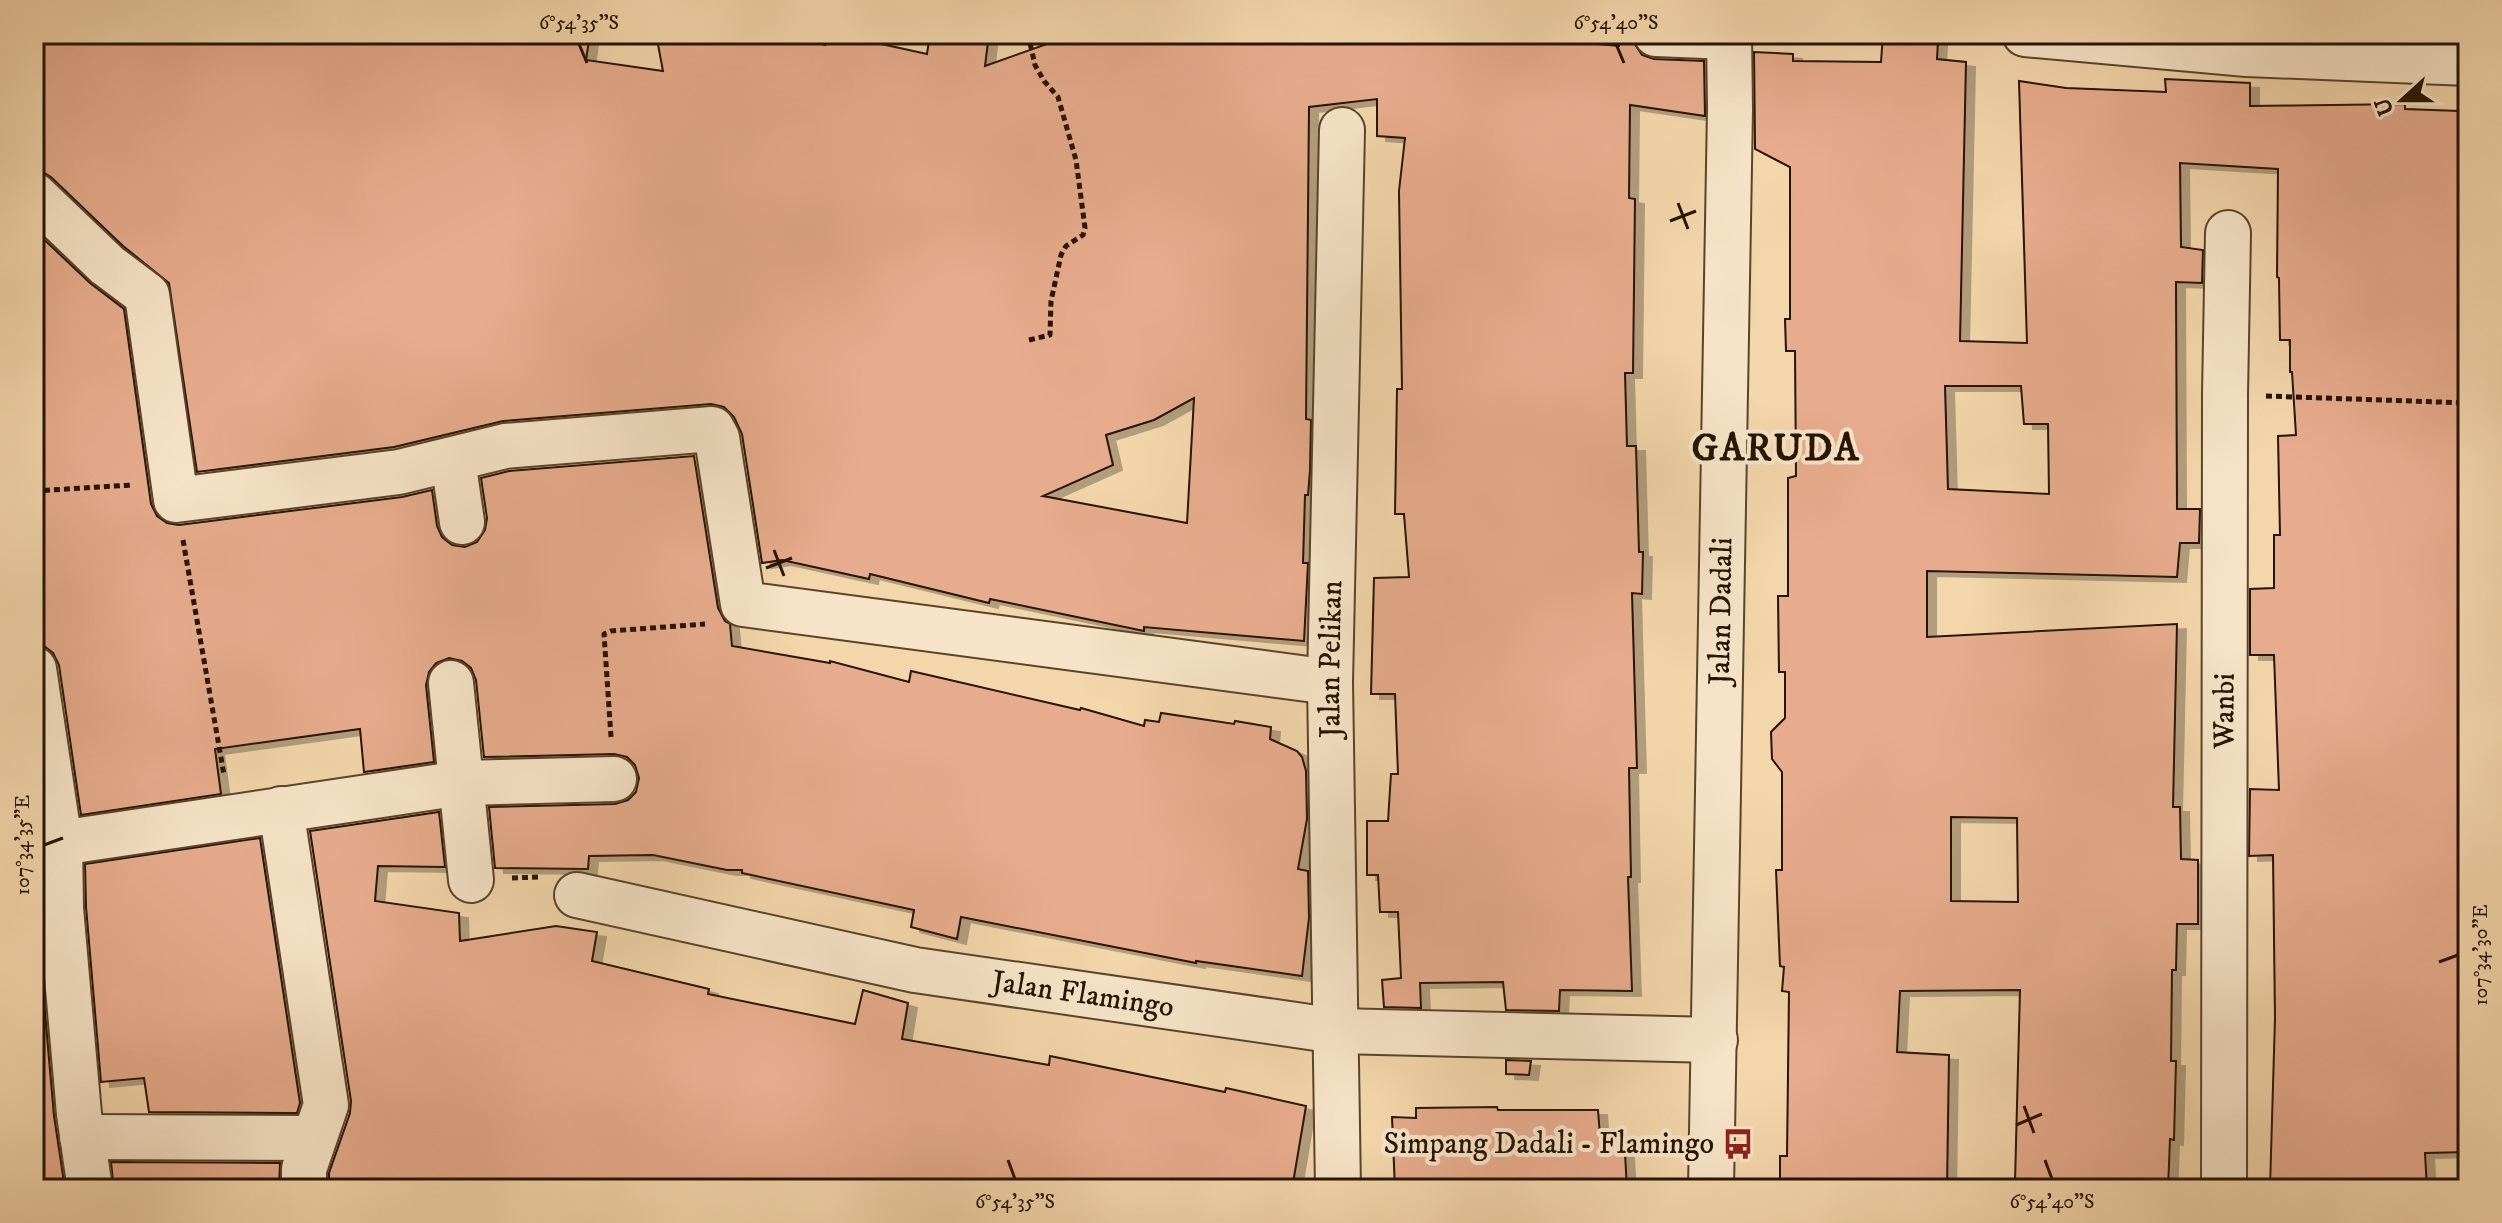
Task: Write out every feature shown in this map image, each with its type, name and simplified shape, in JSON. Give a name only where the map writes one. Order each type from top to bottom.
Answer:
[{"type":"street","points":[[1656,34],[1729,36]]},
{"type":"street","points":[[2025,34],[2247,54],[2468,63]]},
{"type":"street","name":"Jalan Dadali","points":[[1711,1189],[1729,36]]},
{"type":"street","name":"Jalan Pelikan","points":[[1338,1189],[1330,682],[1342,130]]},
{"type":"street","points":[[34,195],[107,265],[147,295],[175,491],[399,472],[505,446],[712,429],[717,438],[743,604],[1330,682]]},
{"type":"street","name":"Wanbi","points":[[2224,1189],[2228,233]]},
{"type":"street","points":[[453,460],[462,522]]},
{"type":"street","points":[[34,669],[60,843],[61,908],[82,1137],[90,1189]]},
{"type":"street","points":[[451,683],[471,880]]},
{"type":"street","points":[[60,843],[462,783],[614,779]]},
{"type":"street","points":[[281,809],[326,1105],[312,1138],[304,1169],[304,1189]]},
{"type":"street","name":"Jalan Flamingo","points":[[577,895],[915,970],[1337,1031],[1715,1040]]},
{"type":"street","points":[[82,1137],[312,1138]]},
{"type":"path","points":[[1028,34],[1035,65],[1058,97],[1076,160],[1085,228],[1083,235],[1066,246],[1061,255],[1051,301],[1050,335],[1029,340]]},
{"type":"path","points":[[2225,394],[2468,403]]},
{"type":"path","points":[[34,491],[175,491],[231,817]]},
{"type":"path","points":[[614,779],[604,634],[736,622],[743,617],[743,604]]},
{"type":"path","points":[[471,880],[562,875],[570,881],[577,895]]},
{"type":"building","points":[[34,34],[590,34],[586,60],[663,71],[656,34],[786,34],[825,45],[827,34],[836,34],[927,54],[930,34],[989,34],[985,66],[1075,34],[1488,34],[1619,46],[1621,38],[1632,40],[1642,55],[1654,59],[1704,61],[1705,116],[1630,105],[1629,198],[1635,199],[1633,373],[1625,373],[1627,446],[1636,446],[1639,552],[1643,552],[1642,594],[1632,593],[1637,768],[1629,768],[1631,877],[1628,877],[1632,991],[1560,990],[1559,1011],[1506,1010],[1503,982],[1420,983],[1421,1008],[1384,1007],[1382,980],[1401,978],[1398,912],[1380,912],[1378,875],[1367,875],[1367,821],[1388,821],[1391,774],[1398,774],[1395,694],[1371,694],[1374,578],[1409,577],[1404,514],[1395,514],[1397,389],[1402,389],[1399,191],[1405,138],[1377,136],[1377,99],[1309,107],[1306,419],[1311,420],[1308,495],[1305,495],[1303,563],[1308,563],[1304,641],[1144,627],[1144,631],[990,599],[989,603],[870,574],[869,579],[782,560],[762,563],[742,434],[734,417],[724,407],[711,404],[503,421],[394,447],[197,472],[169,283],[123,246],[51,177],[34,171]],"holes":[[[1194,398],[1187,523],[1043,496],[1113,465],[1106,435],[1154,420]]]},
{"type":"building","points":[[1883,34],[1938,41],[1937,59],[1966,62],[1960,341],[2027,343],[2019,81],[2066,88],[2166,92],[2165,79],[2250,83],[2250,106],[2405,104],[2405,109],[2459,111],[2459,117],[2468,117],[2468,1152],[2425,1153],[2427,1189],[2270,1188],[2275,1018],[2273,855],[2249,856],[2250,789],[2279,790],[2274,655],[2250,655],[2250,589],[2274,588],[2274,535],[2280,535],[2278,436],[2296,435],[2290,340],[2280,340],[2278,169],[2180,163],[2181,247],[2203,250],[2202,283],[2176,282],[2177,509],[2200,509],[2199,543],[2180,543],[2177,577],[1927,571],[1927,637],[2177,624],[2173,807],[2180,807],[2181,859],[2198,860],[2198,924],[2177,924],[2176,970],[2172,970],[2171,1061],[2176,1061],[2174,1140],[2170,1139],[2168,1189],[2045,1189],[2045,1184],[2015,1182],[2020,990],[1900,991],[1897,1052],[1949,1055],[1947,1189],[1780,1189],[1780,1156],[1787,1156],[1789,992],[1782,991],[1784,967],[1780,966],[1776,870],[1782,870],[1782,772],[1772,759],[1771,732],[1785,718],[1785,672],[1779,672],[1778,596],[1788,596],[1788,478],[1796,476],[1795,351],[1786,351],[1785,319],[1790,319],[1790,167],[1755,149],[1754,52],[1793,54],[1793,61],[1881,62]],"holes":[[[1945,386],[2021,386],[2024,424],[2048,424],[2049,494],[1948,489]],[[1951,817],[2017,818],[2018,902],[1951,901]]]},
{"type":"building","points":[[34,230],[90,283],[124,309],[151,504],[157,516],[167,523],[179,525],[402,497],[432,490],[437,526],[442,537],[452,545],[465,547],[477,542],[485,530],[487,518],[481,478],[509,471],[694,456],[718,608],[730,624],[732,646],[830,661],[909,682],[911,671],[1081,708],[1144,726],[1145,720],[1159,722],[1161,713],[1271,727],[1270,739],[1297,751],[1306,771],[1307,819],[1298,869],[1308,871],[1309,918],[1302,976],[1196,963],[961,917],[957,939],[911,927],[914,910],[742,873],[742,870],[727,870],[653,855],[589,856],[588,869],[495,868],[489,807],[615,804],[628,800],[636,792],[639,778],[635,765],[627,757],[614,754],[484,757],[476,680],[471,668],[462,661],[449,658],[436,663],[429,672],[426,685],[434,762],[364,772],[360,729],[215,749],[221,794],[81,815],[59,665],[53,653],[44,646],[34,645]]},
{"type":"building","points":[[439,812],[445,867],[378,866],[375,901],[459,913],[460,941],[556,926],[597,932],[592,961],[709,989],[708,994],[855,1024],[863,990],[908,1003],[902,1039],[1049,1065],[1050,1056],[1306,1106],[1292,1189],[329,1189],[329,1173],[350,1113],[351,1101],[310,831]]},
{"type":"building","points":[[34,838],[36,910],[54,1116],[65,1189],[34,1189]]},
{"type":"building","points":[[260,838],[300,1103],[297,1113],[149,1112],[144,1078],[101,1082],[85,864]]},
{"type":"building","points":[[1506,1060],[1531,1061],[1529,1075],[1506,1074]]},
{"type":"building","points":[[1497,1107],[1498,1110],[1598,1110],[1600,1136],[1624,1135],[1627,1189],[1395,1189],[1392,1117],[1416,1118],[1416,1108]]},
{"type":"building","points":[[111,1162],[280,1163],[279,1189],[114,1189]]},
{"type":"place","name":"Simpang Dadali - Flamingo","points":[[1738,1144]]},
{"type":"district","name":"GARUDA","points":[[1776,449]]}]
